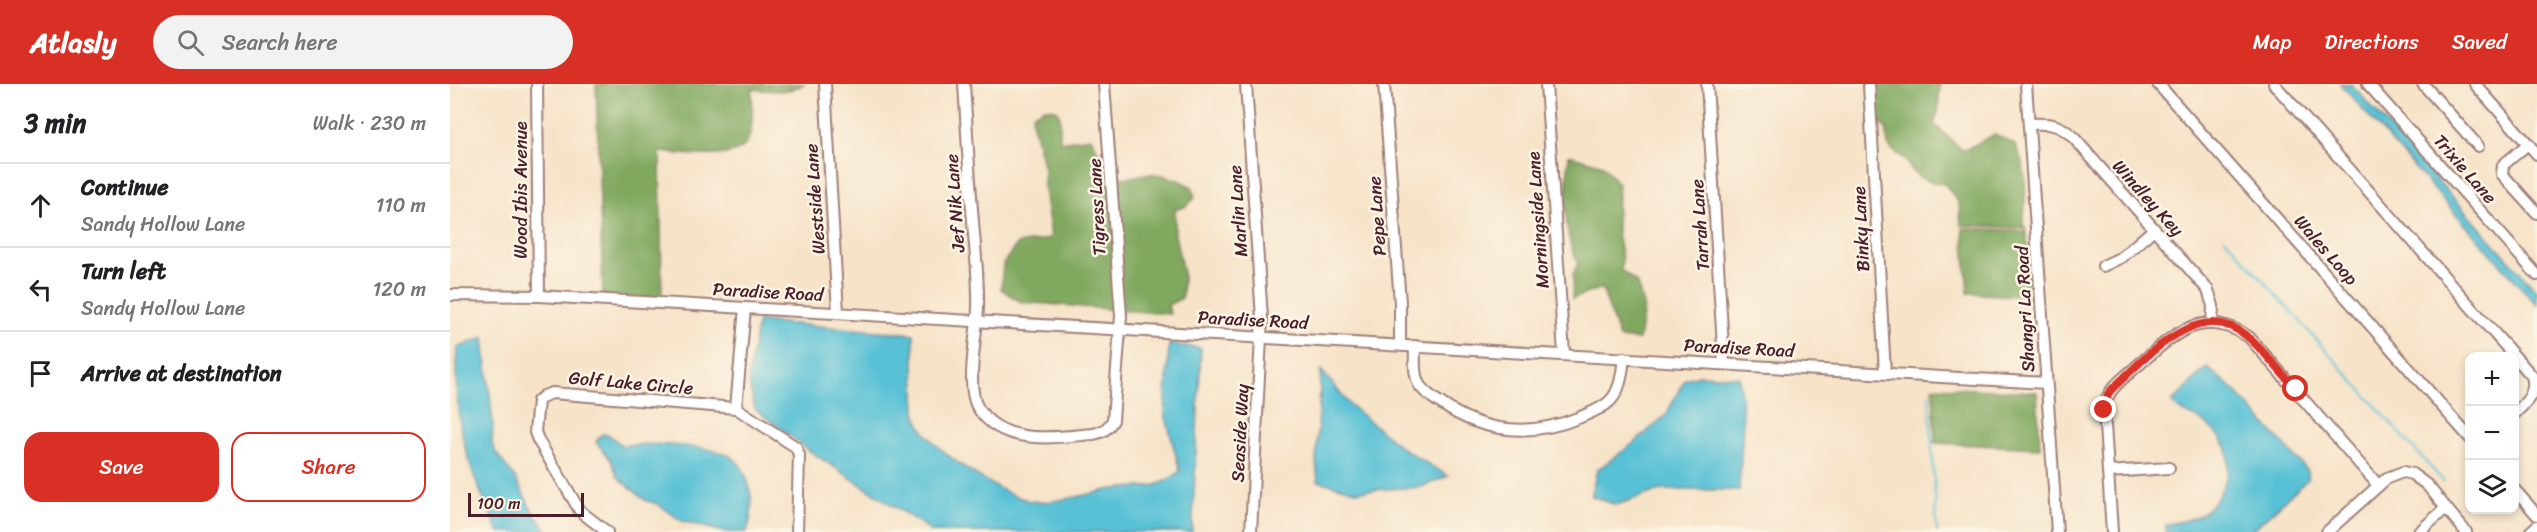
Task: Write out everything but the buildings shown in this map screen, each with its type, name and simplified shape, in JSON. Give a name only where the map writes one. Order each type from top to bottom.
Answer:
[{"type":"street","name":"Wood Ibis Avenue","points":[[537,84],[539,296]]},
{"type":"street","name":"Westside Lane","points":[[825,84],[838,312]]},
{"type":"street","name":"Jef Nik Lane","points":[[964,84],[978,291],[973,392],[978,407],[990,420],[1005,430],[1030,437],[1102,432],[1109,427],[1115,411],[1120,329]]},
{"type":"street","name":"Tigress Lane","points":[[1104,84],[1120,329]]},
{"type":"street","name":"Marlin Lane","points":[[1246,84],[1262,336]]},
{"type":"street","name":"Pepe Lane","points":[[1384,84],[1400,303],[1400,345]]},
{"type":"street","name":"Morningside Lane","points":[[1546,84],[1564,354]]},
{"type":"street","name":"Tarrah Lane","points":[[1707,84],[1724,363]]},
{"type":"street","name":"Binky Lane","points":[[1869,84],[1885,373]]},
{"type":"street","name":"Shangri La Road","points":[[2026,84],[2031,124],[2057,532]]},
{"type":"street","name":"Wales Loop","points":[[2158,84],[2465,433]]},
{"type":"street","points":[[2274,84],[2532,376],[2535,386],[2533,394],[2519,409]]},
{"type":"street","name":"Trixie Lane","points":[[2368,84],[2537,275]]},
{"type":"street","points":[[2423,84],[2478,146]]},
{"type":"street","points":[[2475,84],[2537,154]]},
{"type":"street","name":"Windley Key","points":[[2031,124],[2052,124],[2068,132],[2208,290],[2213,306],[2212,323]]},
{"type":"street","points":[[2528,144],[2503,165],[2502,174],[2537,213]]},
{"type":"street","points":[[2103,266],[2122,257],[2154,229]]},
{"type":"street","name":"Paradise Road","points":[[453,296],[539,296],[838,312],[2046,383]]},
{"type":"street","points":[[736,408],[745,308]]},
{"type":"street","points":[[2112,532],[2104,410],[2108,394],[2174,334],[2191,326],[2212,323],[2232,328],[2249,338],[2379,485]]},
{"type":"street","name":"Seaside Way","points":[[1251,532],[1262,336]]},
{"type":"street","points":[[1415,346],[1417,379],[1427,393],[1452,411],[1471,420],[1490,427],[1521,430],[1562,424],[1602,406],[1615,394],[1619,386],[1624,358]]},
{"type":"street","name":"Golf Lake Circle","points":[[607,532],[580,511],[538,440],[535,432],[535,410],[538,402],[544,396],[552,393],[736,408],[796,447],[799,455],[797,532]]},
{"type":"street","points":[[2108,472],[2169,468]]},
{"type":"street","points":[[2327,532],[2379,485],[2395,474],[2412,474],[2427,485],[2466,532]]},
{"type":"street","points":[[2519,495],[2537,515]]},
{"type":"street","points":[[2419,532],[2446,508]]},
{"type":"street","points":[[2530,532],[2537,526]]},
{"type":"green space","points":[[596,84],[804,84],[785,91],[752,89],[750,134],[742,147],[733,152],[722,155],[695,155],[660,152],[662,299],[603,295]]},
{"type":"green space","points":[[1875,84],[1940,84],[1938,112],[1934,124],[1963,151],[1995,134],[2015,145],[2024,172],[2025,200],[2022,221],[2025,228],[1961,225],[1959,203],[1945,184],[1921,178],[1889,146],[1887,130],[1878,121]]},
{"type":"green space","points":[[1045,108],[1056,109],[1060,117],[1060,142],[1091,137],[1108,173],[1122,178],[1148,174],[1160,175],[1192,187],[1195,198],[1186,206],[1175,210],[1175,235],[1183,273],[1182,298],[1168,305],[1170,314],[1021,302],[1001,289],[1003,264],[1017,244],[1051,237],[1043,182],[1044,169],[1032,120],[1033,114]]},
{"type":"green space","points":[[1569,155],[1603,165],[1618,184],[1617,234],[1622,258],[1621,270],[1637,283],[1644,307],[1639,340],[1619,338],[1602,288],[1572,299],[1573,274],[1578,263],[1569,238],[1567,224],[1566,196]]},
{"type":"green space","points":[[1963,228],[2026,231],[2031,297],[1968,293]]},
{"type":"green space","points":[[1933,387],[2037,392],[2040,448],[1935,443]]},
{"type":"water","points":[[2340,84],[2351,84],[2537,291],[2537,305]]},
{"type":"water","points":[[758,321],[914,334],[914,378],[918,420],[935,444],[982,479],[1027,500],[1044,502],[1119,488],[1154,486],[1180,471],[1165,414],[1169,344],[1201,348],[1192,532],[929,532],[929,529],[814,454],[755,409],[748,378]]},
{"type":"water","points":[[484,337],[493,425],[492,443],[496,453],[515,478],[533,512],[548,532],[499,532],[470,465],[457,399],[457,348]]},
{"type":"water","points":[[2208,368],[2234,390],[2308,471],[2308,479],[2250,532],[2166,532],[2166,525],[2193,518],[2208,509],[2219,495],[2226,479],[2228,453],[2222,441],[2206,424],[2178,409],[2172,402],[2199,374]]},
{"type":"water","points":[[1321,370],[1350,405],[1402,448],[1448,476],[1421,487],[1356,491],[1318,481],[1316,460]]},
{"type":"water","points":[[1700,375],[1739,377],[1743,420],[1739,490],[1660,490],[1616,505],[1591,496],[1597,470],[1634,443],[1666,415],[1685,379]]},
{"type":"water","points":[[602,434],[609,435],[623,446],[696,447],[733,458],[744,473],[751,496],[751,517],[746,532],[724,532],[682,521],[657,504],[645,500],[618,477],[611,460],[596,442]]},
{"type":"waterway","points":[[2225,238],[2444,482]]},
{"type":"waterway","points":[[1929,394],[1937,532]]},
{"type":"route","points":[[2104,410],[2108,394],[2113,388],[2174,334],[2200,324],[2212,323],[2241,332],[2296,389]]}]
